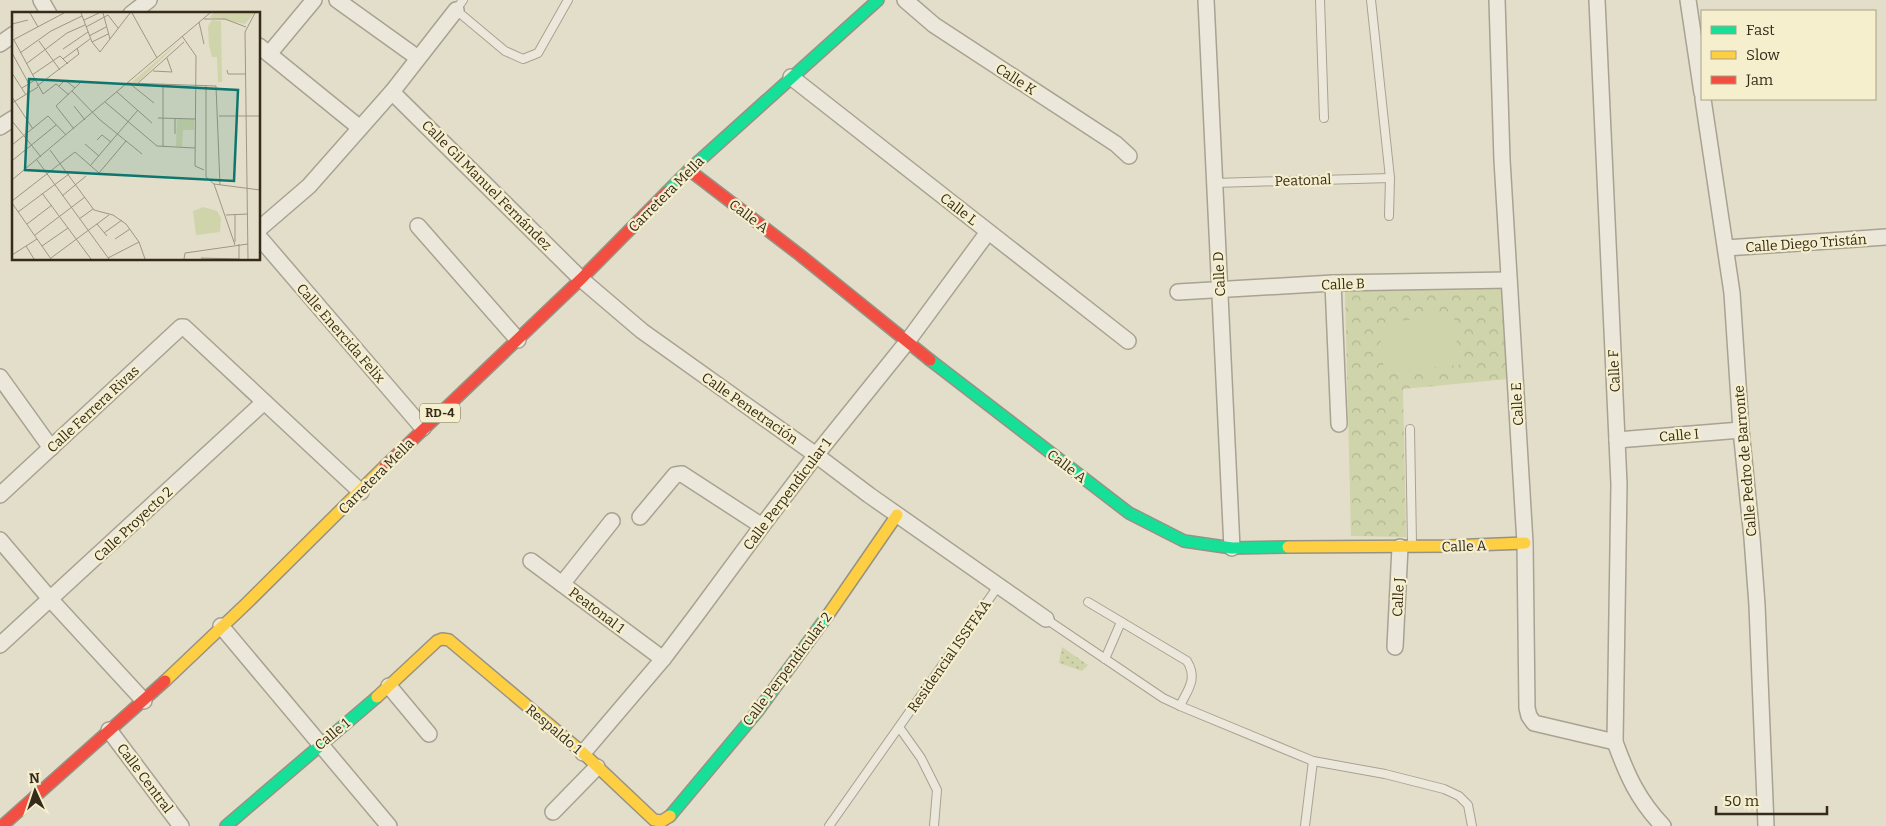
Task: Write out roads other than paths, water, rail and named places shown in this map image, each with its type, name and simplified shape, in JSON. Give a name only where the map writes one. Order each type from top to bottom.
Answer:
[{"type":"street","points":[[134,12],[149,0]]},
{"type":"street","points":[[314,0],[264,50],[360,128]]},
{"type":"street","points":[[337,0],[418,58]]},
{"type":"street","name":"Carretera Mella","points":[[2,826],[144,701],[361,492],[423,428],[581,279],[689,170],[878,0]]},
{"type":"street","name":"Calle K","points":[[905,0],[934,25],[1116,144],[1129,156]]},
{"type":"street","name":"Calle D","points":[[1206,0],[1232,548]]},
{"type":"street","name":"Calle E","points":[[1497,0],[1502,160],[1525,543],[1529,716],[1534,723],[1615,742]]},
{"type":"street","name":"Calle F","points":[[1597,0],[1619,484],[1615,742]]},
{"type":"street","points":[[1688,0],[1701,86]]},
{"type":"street","points":[[260,228],[309,186],[392,92],[460,5]]},
{"type":"street","points":[[0,44],[12,35]]},
{"type":"street","name":"Calle L","points":[[791,77],[1128,341]]},
{"type":"street","name":"Calle Gil Manuel Fernández","points":[[392,92],[581,279]]},
{"type":"street","name":"Calle Pedro de Barronte","points":[[1703,100],[1726,248],[1738,369],[1740,430],[1754,557],[1766,826]]},
{"type":"street","points":[[0,127],[12,119]]},
{"type":"street","name":"Calle A","points":[[689,170],[800,255],[939,368],[1129,513],[1184,541],[1232,548],[1406,547],[1525,543]]},
{"type":"street","points":[[418,226],[518,340]]},
{"type":"street","name":"Calle Perpendicular 1","points":[[583,752],[663,659],[816,455],[907,342],[988,232]]},
{"type":"street","name":"Calle Diego Tristán","points":[[1726,248],[1886,237]]},
{"type":"street","name":"Calle Enercida Felix","points":[[260,238],[423,428]]},
{"type":"street","name":"Calle Penetración","points":[[581,279],[642,331],[897,515],[1046,619]]},
{"type":"street","name":"Calle B","points":[[1178,292],[1332,284],[1509,280]]},
{"type":"street","points":[[1332,284],[1338,424]]},
{"type":"street","name":"Calle Ferrera Rivas","points":[[0,495],[181,328],[187,328],[264,402]]},
{"type":"street","points":[[0,377],[51,448]]},
{"type":"street","points":[[264,402],[361,492]]},
{"type":"street","name":"Calle Proyecto 2","points":[[0,645],[264,402]]},
{"type":"street","name":"Calle I","points":[[1617,440],[1740,430]]},
{"type":"street","points":[[640,517],[675,475],[682,474],[762,526]]},
{"type":"street","name":"Calle Perpendicular 2","points":[[669,818],[757,712],[897,515]]},
{"type":"street","points":[[562,584],[612,521]]},
{"type":"street","points":[[0,540],[51,600],[144,701]]},
{"type":"street","name":"Calle J","points":[[1395,647],[1406,547]]},
{"type":"street","name":"Peatonal 1","points":[[531,561],[663,659]]},
{"type":"street","points":[[221,626],[389,826]]},
{"type":"street","name":"Respaldo 1","points":[[437,641],[442,639],[449,640],[583,752],[654,820],[669,818]]},
{"type":"street","name":"Calle 1","points":[[226,826],[389,686],[437,641]]},
{"type":"street","points":[[389,686],[429,734]]},
{"type":"street","name":"Calle Central","points":[[109,730],[181,826]]},
{"type":"street","points":[[1615,742],[1628,778],[1639,797],[1663,826]]},
{"type":"street","points":[[553,812],[597,767]]},
{"type":"lane","points":[[460,5],[505,51],[523,59],[538,53],[568,0]]},
{"type":"lane","points":[[1320,0],[1324,118]]},
{"type":"lane","points":[[1371,0],[1390,178],[1389,216]]},
{"type":"lane","name":"Peatonal","points":[[1215,182],[1390,178]]},
{"type":"lane","points":[[1406,547],[1410,429]]},
{"type":"lane","name":"Residencial ISSFFAA","points":[[829,826],[999,585]]},
{"type":"lane","points":[[1088,602],[1186,661],[1191,668],[1193,679],[1180,706]]},
{"type":"lane","points":[[1046,619],[1163,698],[1180,706],[1312,762],[1385,774],[1444,789],[1459,796],[1468,805],[1472,826]]},
{"type":"lane","points":[[1105,659],[1121,622]]},
{"type":"lane","name":"Residencial ISSFFAA","points":[[899,726],[921,758],[937,790],[934,826]]},
{"type":"lane","points":[[1305,826],[1312,762]]}]
